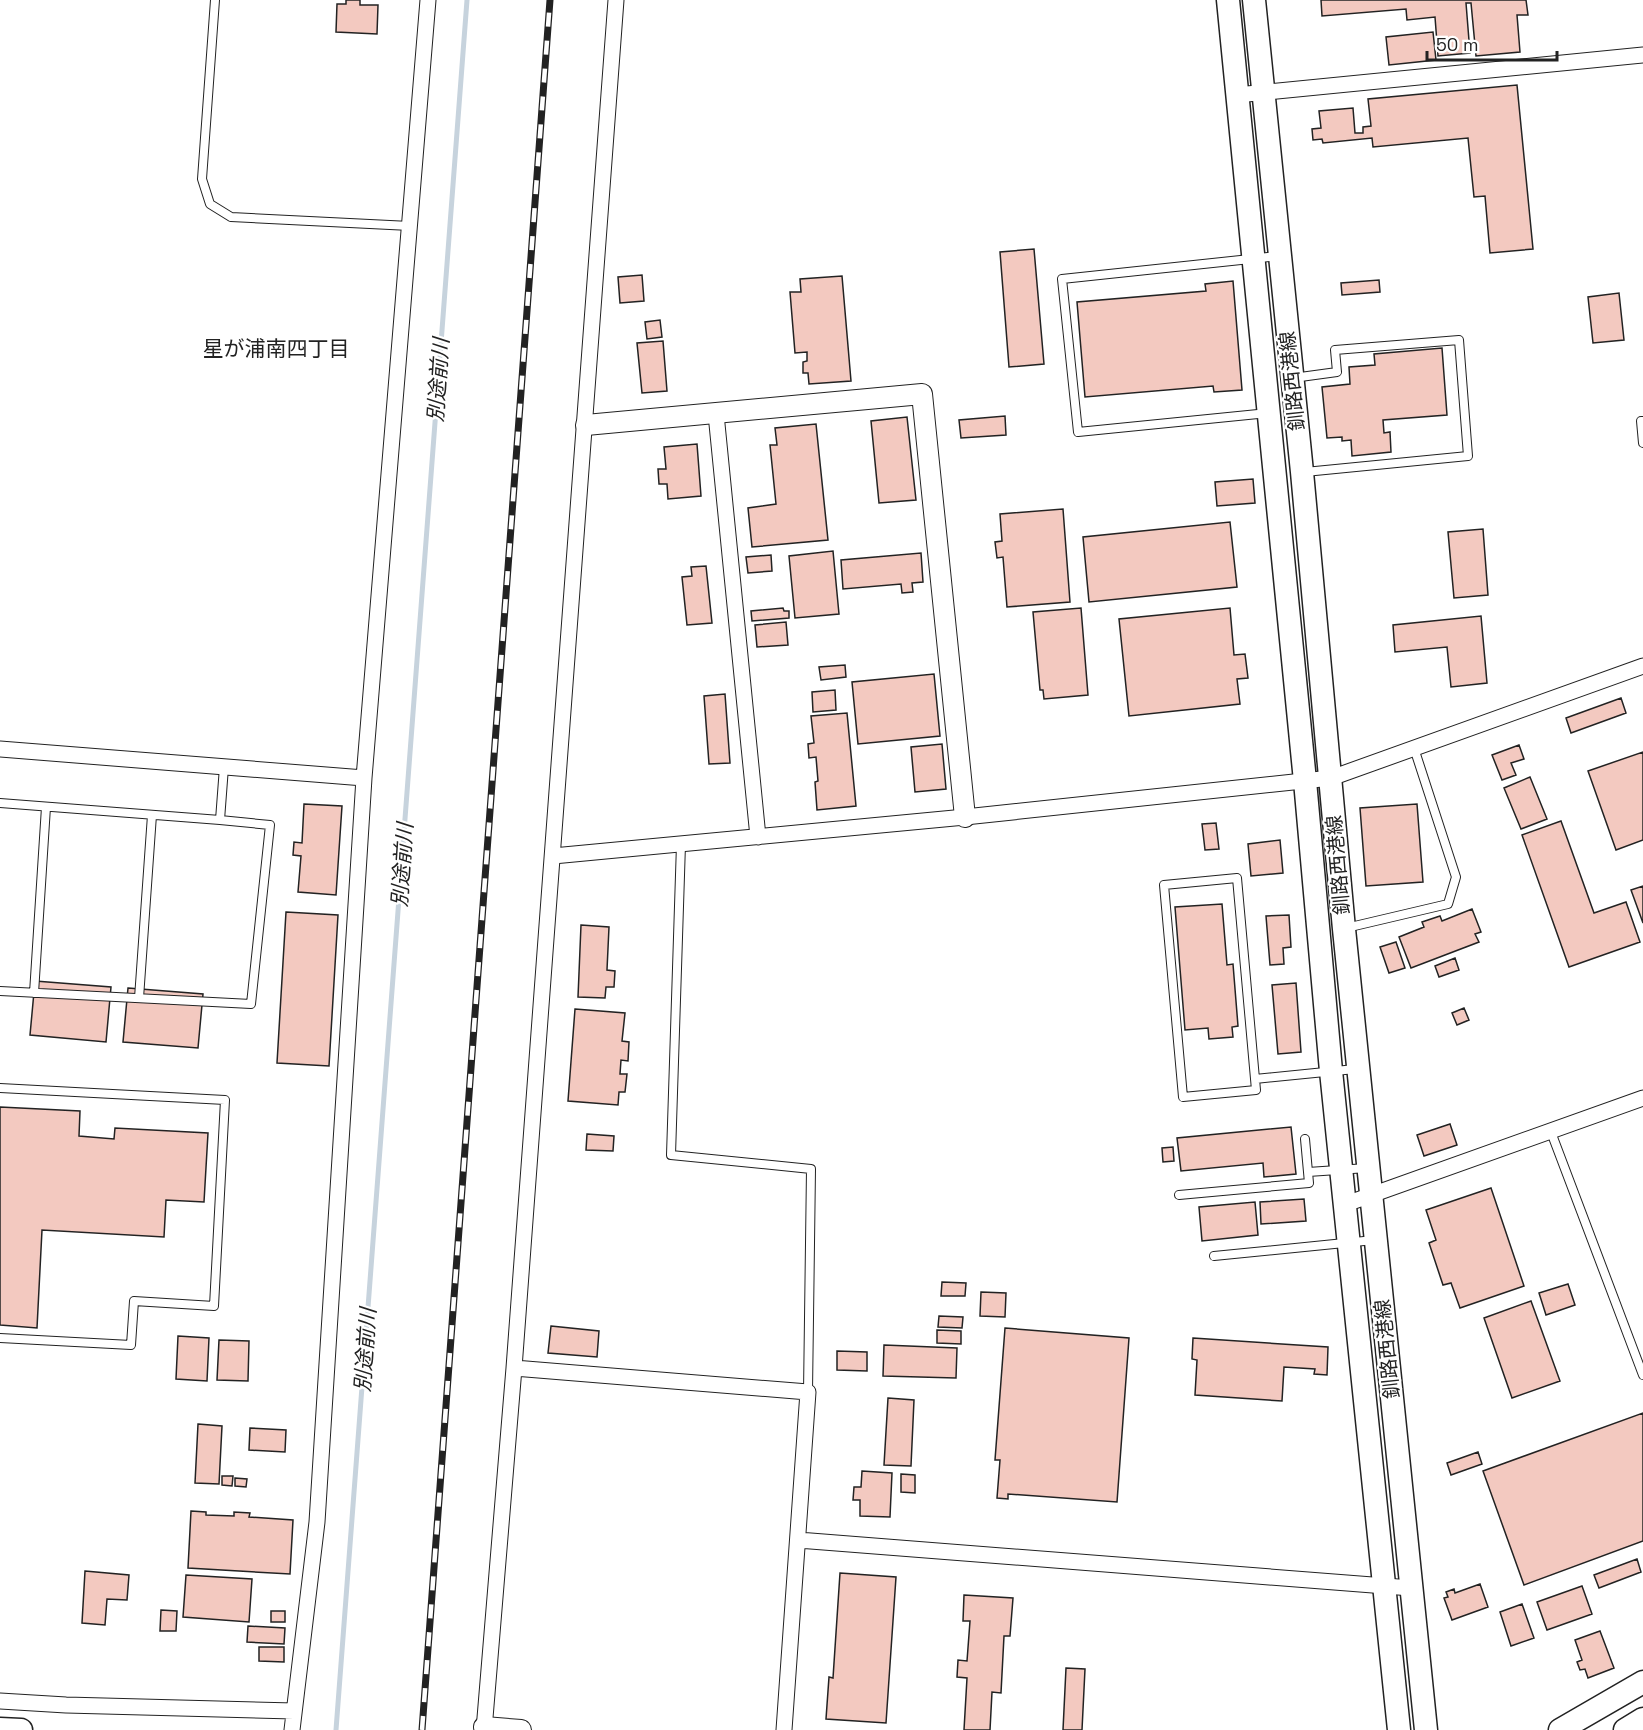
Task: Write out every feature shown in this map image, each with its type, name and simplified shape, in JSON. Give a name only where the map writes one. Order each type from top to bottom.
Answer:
[{"type":"main road","name":"釧路西港線","points":[[1228,0],[1348,1243],[1399,1730]]},
{"type":"main road","name":"釧路西港線","points":[[1254,0],[1302,472],[1358,1069],[1426,1730]]},
{"type":"main road","points":[[1560,1730],[1643,1682]]},
{"type":"main road","points":[[1625,1730],[1643,1719]]},
{"type":"main road","points":[[0,1729],[21,1730]]},
{"type":"street","points":[[292,1730],[317,1522],[364,777],[428,0]]},
{"type":"street","points":[[521,1730],[484,1728],[514,1368],[616,0]]},
{"type":"street","points":[[1237,95],[1643,55]]},
{"type":"street","points":[[586,425],[922,394],[965,817]]},
{"type":"street","points":[[716,414],[758,837]]},
{"type":"street","points":[[552,856],[965,817],[1331,778],[1643,666]]},
{"type":"street","points":[[0,750],[364,777]]},
{"type":"street","points":[[1346,1204],[1371,1197],[1643,1098]]},
{"type":"street","points":[[514,1368],[808,1392],[784,1730]]},
{"type":"street","points":[[798,1540],[1411,1588]]},
{"type":"street","points":[[0,1701],[294,1711]]},
{"type":"lane","points":[[214,0],[202,179],[210,204],[231,217],[410,226]]},
{"type":"lane","points":[[1268,413],[1078,432],[1062,279],[1279,256]]},
{"type":"lane","points":[[1292,378],[1337,372],[1335,350],[1459,340],[1468,456],[1302,472]]},
{"type":"lane","points":[[1643,421],[1641,421],[1643,442]]},
{"type":"lane","points":[[1344,928],[1448,904],[1456,876],[1414,748]]},
{"type":"lane","points":[[220,820],[224,767]]},
{"type":"lane","points":[[0,803],[270,825],[251,1005],[0,991]]},
{"type":"lane","points":[[34,993],[46,807]]},
{"type":"lane","points":[[139,998],[152,815]]},
{"type":"lane","points":[[681,844],[671,1155],[811,1169],[808,1392]]},
{"type":"lane","points":[[1238,878],[1255,1078],[1256,1090],[1183,1097],[1164,885],[1238,878]]},
{"type":"lane","points":[[1255,1078],[1358,1069]]},
{"type":"lane","points":[[0,1088],[225,1100],[214,1306],[134,1301],[131,1345],[0,1338]]},
{"type":"lane","points":[[1551,1132],[1643,1375]]},
{"type":"lane","points":[[1179,1195],[1309,1183],[1305,1139]]},
{"type":"lane","points":[[1308,1172],[1369,1168]]},
{"type":"lane","points":[[1214,1256],[1376,1240]]},
{"type":"building","points":[[346,0],[360,0],[360,5],[378,5],[377,34],[336,32],[337,4],[346,4]]},
{"type":"building","points":[[1321,0],[1526,0],[1528,15],[1517,15],[1520,52],[1476,56],[1471,3],[1466,3],[1470,53],[1438,56],[1435,17],[1407,20],[1406,9],[1322,16]]},
{"type":"building","points":[[1433,32],[1436,60],[1389,65],[1386,37]]},
{"type":"building","points":[[1517,85],[1533,249],[1490,253],[1485,196],[1474,197],[1468,138],[1373,147],[1372,138],[1323,143],[1322,139],[1313,140],[1312,129],[1321,128],[1319,111],[1353,108],[1355,133],[1363,133],[1363,127],[1371,126],[1368,99]]},
{"type":"building","points":[[1034,249],[1044,364],[1009,367],[1000,252]]},
{"type":"building","points":[[642,275],[644,301],[620,303],[618,277]]},
{"type":"building","points":[[842,276],[851,381],[809,384],[808,373],[803,373],[803,362],[807,361],[807,352],[795,353],[790,292],[801,292],[800,279]]},
{"type":"building","points":[[1379,280],[1380,292],[1342,295],[1341,283]]},
{"type":"building","points":[[1233,281],[1242,390],[1214,392],[1213,386],[1085,397],[1077,302],[1206,291],[1205,284]]},
{"type":"building","points":[[1619,293],[1624,340],[1593,343],[1588,297]]},
{"type":"building","points":[[660,320],[662,337],[647,339],[645,322]]},
{"type":"building","points":[[663,341],[667,391],[642,393],[637,343]]},
{"type":"building","points":[[1442,348],[1447,415],[1383,420],[1384,433],[1390,432],[1391,452],[1352,456],[1351,440],[1342,441],[1342,437],[1327,438],[1322,387],[1350,384],[1349,367],[1375,365],[1374,354]]},
{"type":"building","points":[[1005,416],[1006,435],[961,438],[959,420]]},
{"type":"building","points":[[907,417],[916,500],[879,503],[871,421]]},
{"type":"building","points":[[816,424],[828,540],[752,547],[748,508],[776,504],[770,445],[777,445],[775,428]]},
{"type":"building","points":[[697,444],[701,496],[668,499],[667,484],[659,484],[658,469],[666,469],[664,447]]},
{"type":"building","points":[[1253,479],[1255,503],[1217,506],[1215,482]]},
{"type":"building","points":[[1063,509],[1070,602],[1007,607],[1003,557],[997,558],[995,542],[1002,541],[1000,514]]},
{"type":"building","points":[[1230,522],[1237,587],[1089,602],[1083,537]]},
{"type":"building","points":[[1483,529],[1488,595],[1454,598],[1448,532]]},
{"type":"building","points":[[833,551],[839,614],[795,618],[789,556]]},
{"type":"building","points":[[921,553],[923,582],[912,583],[913,592],[902,593],[901,584],[843,589],[841,560]]},
{"type":"building","points":[[771,555],[772,571],[748,573],[746,557]]},
{"type":"building","points":[[706,566],[712,623],[687,625],[682,577],[692,576],[691,567]]},
{"type":"building","points":[[783,608],[784,611],[789,611],[789,618],[752,621],[751,611]]},
{"type":"building","points":[[1081,608],[1088,695],[1044,699],[1043,690],[1040,690],[1033,612]]},
{"type":"building","points":[[1230,608],[1234,655],[1245,654],[1248,678],[1237,679],[1240,704],[1129,716],[1119,619]]},
{"type":"building","points":[[1481,616],[1487,683],[1451,687],[1447,647],[1395,652],[1393,625]]},
{"type":"building","points":[[786,622],[788,645],[757,647],[755,625]]},
{"type":"building","points":[[845,665],[846,677],[821,680],[819,667]]},
{"type":"building","points":[[934,674],[940,736],[858,744],[852,682]]},
{"type":"building","points":[[835,690],[836,710],[813,712],[812,692]]},
{"type":"building","points":[[725,694],[730,763],[709,764],[704,696]]},
{"type":"building","points":[[1621,698],[1626,713],[1571,733],[1566,718]]},
{"type":"building","points":[[847,713],[856,806],[817,810],[816,757],[809,758],[808,744],[814,743],[811,716]]},
{"type":"building","points":[[942,744],[946,789],[915,792],[911,747]]},
{"type":"building","points":[[1519,745],[1524,759],[1511,763],[1516,775],[1502,780],[1492,755]]},
{"type":"building","points":[[1643,752],[1643,840],[1616,850],[1588,771]]},
{"type":"building","points":[[1530,777],[1547,819],[1521,829],[1504,788]]},
{"type":"building","points":[[304,804],[342,806],[336,895],[298,892],[301,856],[293,855],[294,842],[302,843]]},
{"type":"building","points":[[1417,804],[1423,882],[1366,886],[1360,808]]},
{"type":"building","points":[[1561,821],[1594,913],[1626,902],[1640,942],[1569,967],[1522,835]]},
{"type":"building","points":[[1216,823],[1219,849],[1205,850],[1202,824]]},
{"type":"building","points":[[1280,840],[1283,873],[1251,876],[1248,844]]},
{"type":"building","points":[[1643,886],[1643,923],[1631,890]]},
{"type":"building","points":[[1222,904],[1227,965],[1233,964],[1238,1026],[1232,1027],[1233,1037],[1209,1039],[1208,1028],[1185,1030],[1175,907]]},
{"type":"building","points":[[1472,909],[1481,932],[1475,934],[1479,942],[1411,968],[1399,937],[1424,927],[1422,922],[1440,916],[1442,921]]},
{"type":"building","points":[[286,912],[338,915],[329,1066],[277,1063]]},
{"type":"building","points":[[1289,915],[1291,947],[1283,948],[1284,964],[1270,965],[1266,916]]},
{"type":"building","points":[[581,925],[609,927],[607,970],[615,971],[614,987],[606,987],[605,998],[578,997]]},
{"type":"building","points":[[1396,942],[1405,968],[1389,973],[1380,947]]},
{"type":"building","points":[[1455,958],[1459,970],[1439,977],[1435,966]]},
{"type":"building","points":[[35,981],[111,987],[106,1042],[30,1035]]},
{"type":"building","points":[[1296,983],[1301,1052],[1278,1054],[1272,985]]},
{"type":"building","points":[[128,988],[203,994],[198,1048],[123,1042]]},
{"type":"building","points":[[1464,1008],[1469,1020],[1457,1025],[1452,1013]]},
{"type":"building","points":[[575,1009],[625,1013],[622,1041],[629,1042],[628,1061],[621,1060],[620,1074],[627,1074],[625,1092],[619,1092],[618,1105],[568,1101]]},
{"type":"building","points":[[0,1107],[80,1111],[79,1136],[114,1139],[115,1128],[208,1133],[204,1202],[166,1200],[164,1237],[42,1230],[37,1328],[0,1325]]},
{"type":"building","points":[[1450,1124],[1457,1145],[1424,1156],[1417,1135]]},
{"type":"building","points":[[1291,1127],[1296,1174],[1264,1177],[1263,1163],[1181,1171],[1177,1138]]},
{"type":"building","points":[[587,1134],[614,1136],[613,1151],[586,1150]]},
{"type":"building","points":[[1173,1147],[1174,1161],[1163,1162],[1162,1148]]},
{"type":"building","points":[[1491,1188],[1524,1286],[1460,1308],[1451,1283],[1443,1285],[1429,1243],[1436,1240],[1426,1210]]},
{"type":"building","points":[[1304,1199],[1306,1221],[1261,1224],[1260,1202]]},
{"type":"building","points":[[1255,1202],[1258,1235],[1202,1241],[1199,1207]]},
{"type":"building","points":[[942,1282],[966,1283],[965,1296],[941,1296]]},
{"type":"building","points":[[1568,1284],[1575,1305],[1546,1315],[1539,1293]]},
{"type":"building","points":[[981,1292],[1006,1293],[1005,1317],[980,1316]]},
{"type":"building","points":[[1531,1301],[1560,1381],[1512,1398],[1484,1318]]},
{"type":"building","points":[[939,1316],[963,1317],[962,1328],[938,1327]]},
{"type":"building","points":[[551,1326],[599,1331],[597,1357],[548,1353]]},
{"type":"building","points":[[1005,1328],[1129,1338],[1117,1502],[1008,1494],[1008,1499],[997,1498],[1000,1460],[995,1460]]},
{"type":"building","points":[[937,1330],[961,1331],[961,1344],[937,1343]]},
{"type":"building","points":[[178,1336],[209,1338],[207,1381],[176,1379]]},
{"type":"building","points":[[1193,1338],[1328,1347],[1327,1375],[1314,1374],[1315,1369],[1284,1367],[1282,1401],[1195,1395],[1197,1360],[1192,1359]]},
{"type":"building","points":[[219,1340],[249,1341],[248,1381],[217,1380]]},
{"type":"building","points":[[884,1345],[957,1348],[956,1378],[883,1376]]},
{"type":"building","points":[[837,1351],[867,1352],[867,1371],[837,1370]]},
{"type":"building","points":[[888,1398],[914,1400],[911,1466],[884,1465]]},
{"type":"building","points":[[1643,1413],[1643,1541],[1524,1585],[1483,1471]]},
{"type":"building","points":[[198,1424],[222,1426],[219,1484],[195,1483]]},
{"type":"building","points":[[250,1428],[286,1430],[285,1452],[249,1450]]},
{"type":"building","points":[[1478,1452],[1482,1464],[1451,1475],[1447,1463]]},
{"type":"building","points":[[862,1471],[892,1473],[890,1517],[860,1516],[860,1500],[853,1500],[854,1487],[861,1487]]},
{"type":"building","points":[[901,1474],[915,1475],[915,1493],[901,1492]]},
{"type":"building","points":[[222,1476],[233,1476],[232,1486],[222,1485]]},
{"type":"building","points":[[235,1478],[247,1479],[246,1487],[235,1486]]},
{"type":"building","points":[[191,1511],[206,1512],[206,1515],[234,1516],[234,1512],[250,1513],[249,1517],[293,1520],[290,1574],[188,1568]]},
{"type":"building","points":[[1637,1559],[1641,1572],[1599,1588],[1594,1575]]},
{"type":"building","points":[[85,1571],[129,1575],[127,1600],[107,1599],[105,1625],[82,1623]]},
{"type":"building","points":[[840,1573],[896,1577],[886,1723],[826,1719],[829,1677],[833,1678]]},
{"type":"building","points":[[186,1575],[252,1579],[249,1622],[183,1617]]},
{"type":"building","points":[[1480,1584],[1488,1607],[1452,1620],[1444,1598],[1448,1597],[1446,1592],[1454,1589],[1455,1593]]},
{"type":"building","points":[[1582,1586],[1592,1614],[1547,1630],[1537,1602]]},
{"type":"building","points":[[964,1595],[1013,1598],[1010,1636],[1004,1636],[1001,1693],[992,1692],[990,1730],[964,1730],[967,1678],[957,1677],[958,1660],[967,1661],[970,1621],[963,1621]]},
{"type":"building","points":[[1522,1604],[1534,1638],[1511,1646],[1500,1612]]},
{"type":"building","points":[[161,1610],[177,1611],[176,1631],[160,1631]]},
{"type":"building","points":[[271,1611],[285,1611],[285,1622],[271,1622]]},
{"type":"building","points":[[248,1626],[285,1628],[284,1644],[247,1642]]},
{"type":"building","points":[[1600,1631],[1614,1668],[1588,1678],[1585,1669],[1580,1670],[1577,1662],[1582,1660],[1575,1640]]},
{"type":"building","points":[[259,1647],[284,1647],[284,1662],[259,1661]]},
{"type":"building","points":[[1066,1668],[1085,1669],[1082,1730],[1063,1730]]},
{"type":"waterway","name":"別途前川","points":[[336,1730],[467,0]]},
{"type":"railway","points":[[422,1730],[550,0]]},
{"type":"district","name":"星が浦南四丁目","points":[[276,348]]}]
